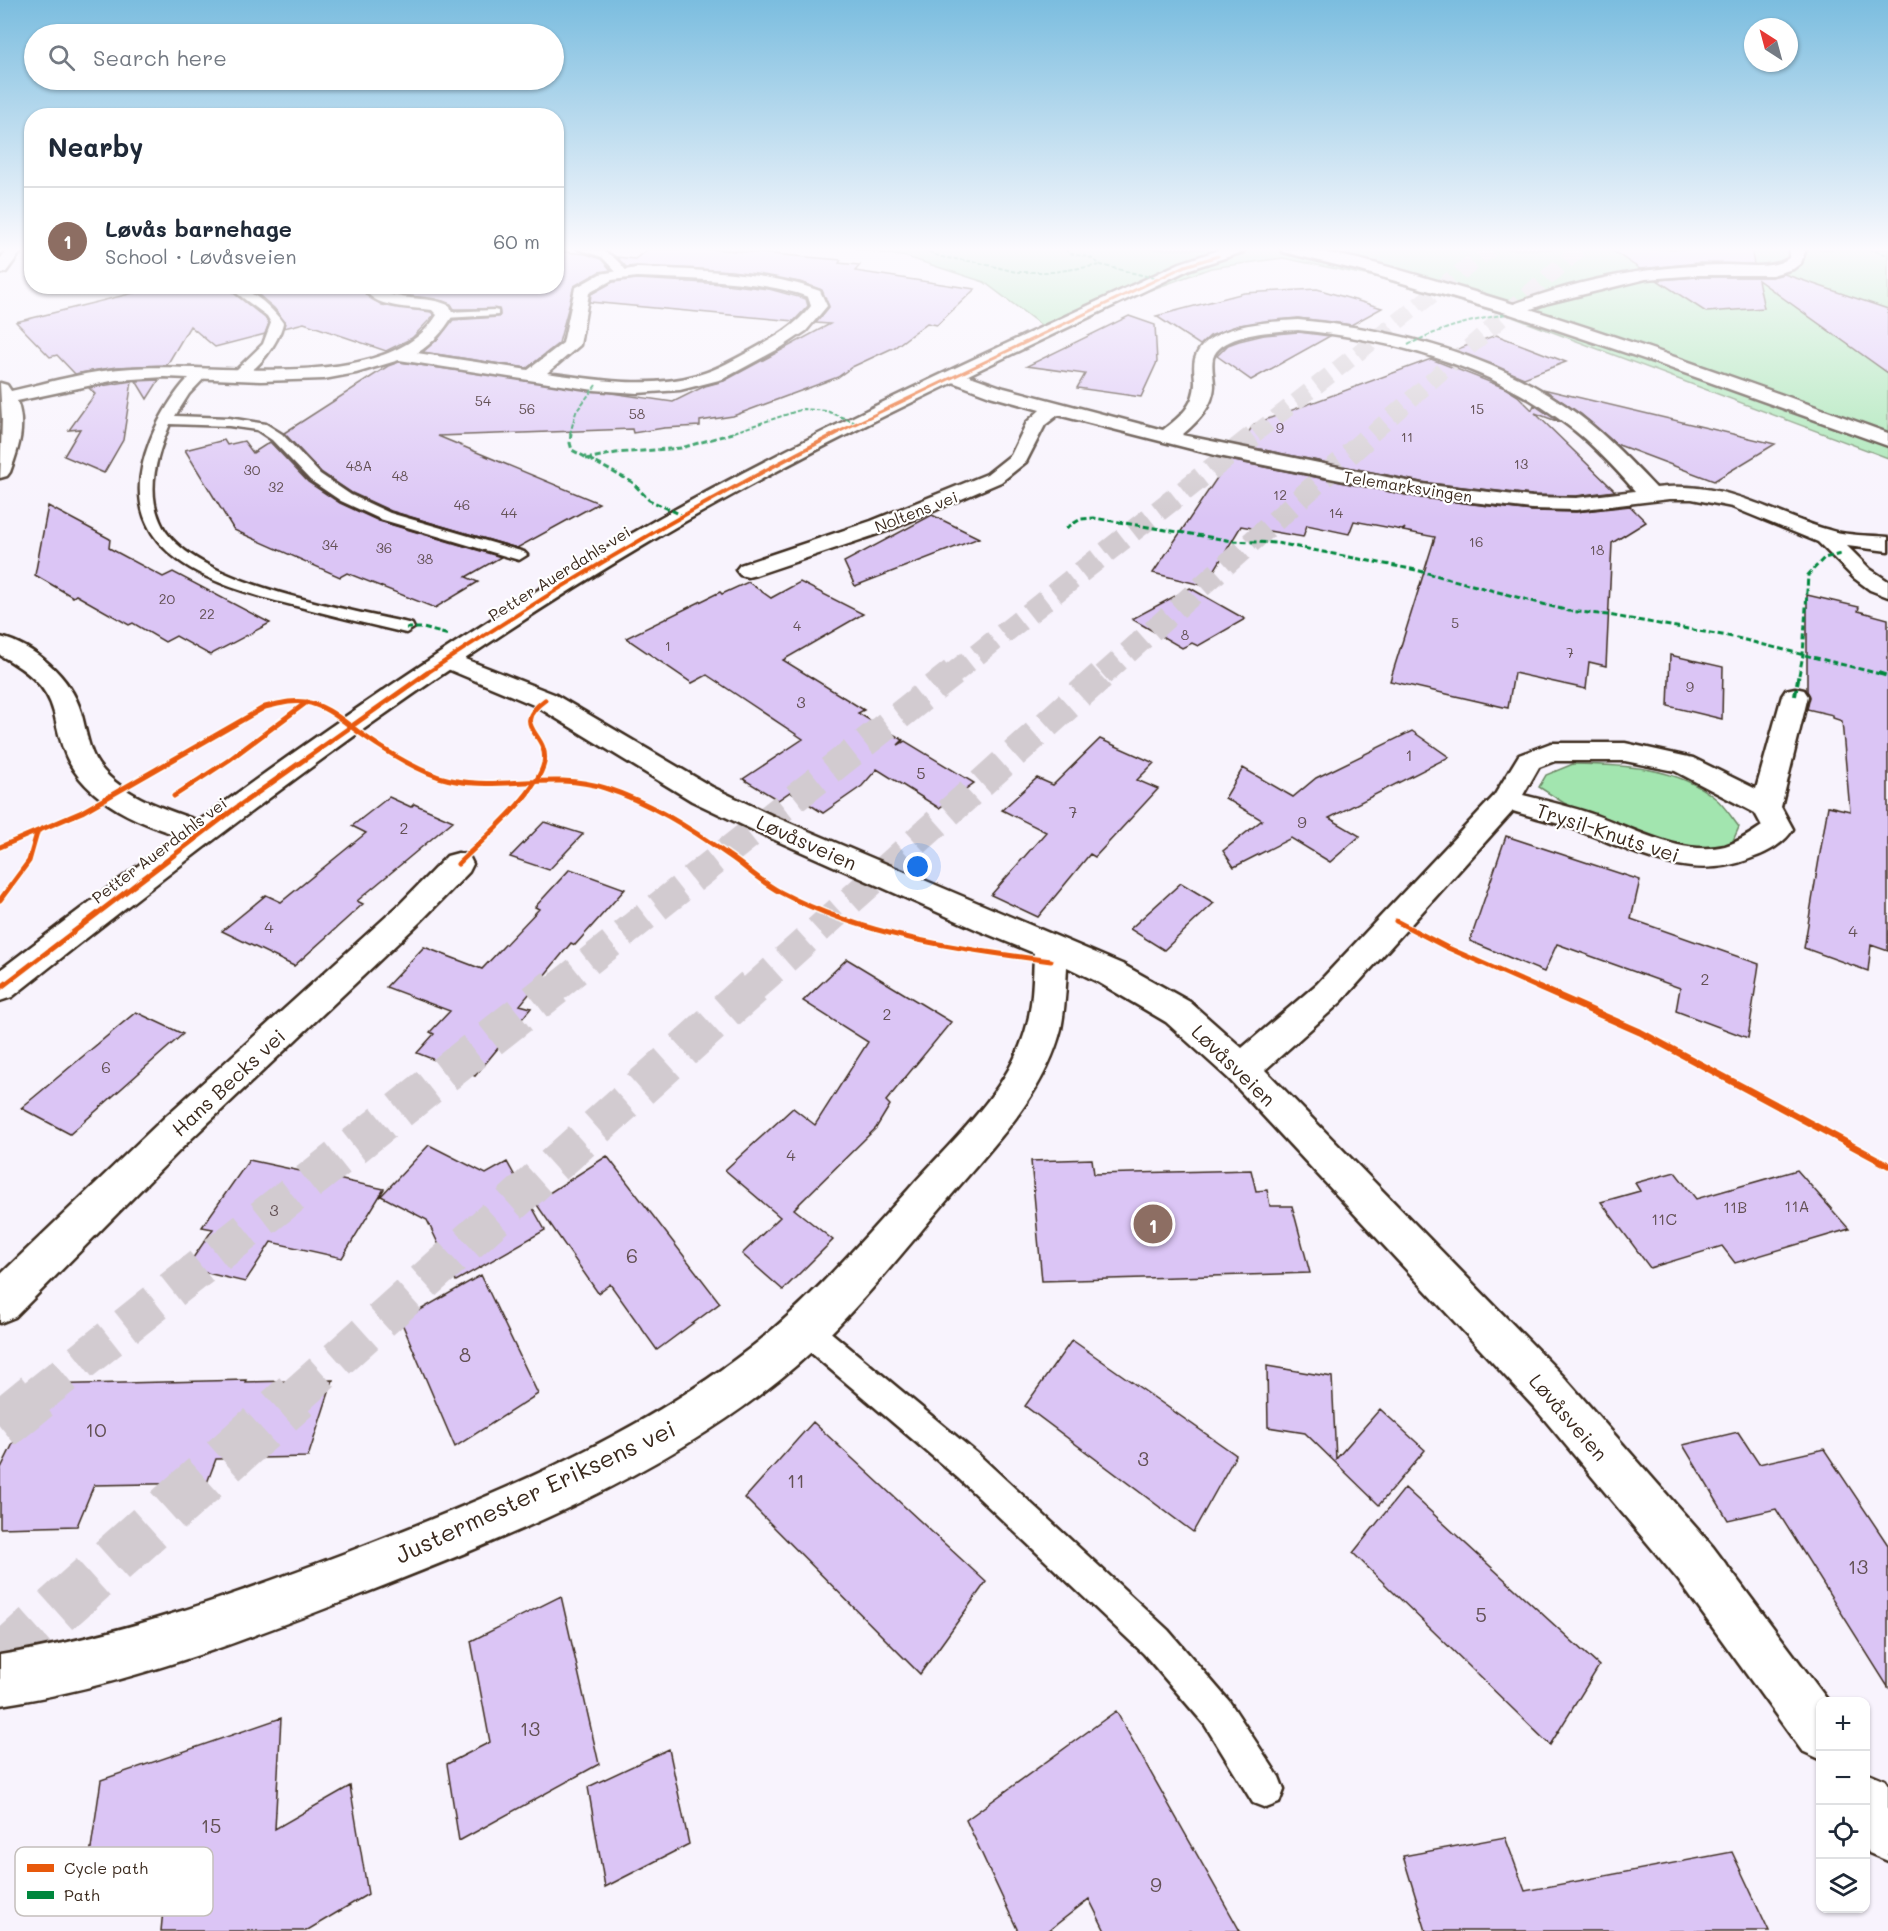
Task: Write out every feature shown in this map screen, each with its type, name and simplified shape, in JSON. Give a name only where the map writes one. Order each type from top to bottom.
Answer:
[{"type":"street","points":[[0,472],[10,448],[13,431],[12,416],[3,394],[112,375],[156,371],[289,377],[315,375],[356,368],[399,354],[425,339]]},
{"type":"street","points":[[532,376],[572,345],[573,339]]},
{"type":"street","points":[[399,354],[532,376],[623,387],[669,386],[694,382],[716,375],[783,339]]},
{"type":"street","name":"Petter Auerdahls vei","points":[[0,988],[312,753],[447,660],[544,597],[682,515],[780,461],[1031,339]]},
{"type":"street","points":[[1167,437],[1197,408],[1204,393],[1203,361],[1207,352],[1223,339]]},
{"type":"street","points":[[1389,339],[1469,366],[1522,389],[1569,417],[1604,446],[1651,495]]},
{"type":"street","points":[[1598,339],[1888,440]]},
{"type":"street","name":"Telemarksvingen","points":[[953,376],[1053,408],[1167,437],[1330,473],[1421,490],[1494,500],[1576,504],[1651,495],[1692,493],[1727,499],[1758,509],[1826,537],[1888,544]]},
{"type":"street","name":"Noltens vei","points":[[748,570],[879,526],[994,478],[1019,458],[1037,422],[1053,408]]},
{"type":"street","name":"Telemarksvingen","points":[[1826,537],[1855,569],[1873,584],[1888,590]]},
{"type":"street","points":[[0,644],[34,664],[55,685],[67,708],[74,744],[93,776],[128,803],[203,833]]},
{"type":"street","name":"Løvåsveien","points":[[447,660],[546,700],[702,794],[991,923],[1052,946],[1110,973],[1178,1012],[1242,1069],[1549,1392],[1696,1564],[1816,1726]]},
{"type":"street","points":[[1242,1069],[1329,993],[1507,800],[1513,785],[1529,761],[1551,752],[1625,752],[1683,764],[1736,789],[1766,807],[1795,696]]},
{"type":"street","name":"Trysil-Knuts vei","points":[[1507,800],[1582,821],[1684,859],[1724,857],[1759,845],[1778,829],[1766,807]]},
{"type":"street","name":"Hans Becks vei","points":[[0,1303],[178,1128],[409,914],[458,864]]},
{"type":"street","name":"Justermester Eriksens vei","points":[[0,1680],[107,1661],[222,1625],[399,1556],[620,1457],[679,1425],[744,1380],[806,1330],[987,1128],[1024,1075],[1040,1040],[1049,998],[1052,946]]},
{"type":"street","points":[[1870,1805],[1888,1834]]},
{"type":"lane","points":[[237,375],[272,339]]},
{"type":"lane","points":[[203,373],[184,392],[166,420],[155,443],[148,467],[146,500],[155,525],[186,560],[225,581],[252,591],[406,628]]},
{"type":"lane","points":[[166,420],[229,422],[261,427],[277,437],[315,477],[345,498],[385,516],[519,555]]},
{"type":"lane","points":[[806,1330],[969,1467],[1156,1642],[1217,1713],[1266,1790]]},
{"type":"lane","points":[[1870,1798],[1888,1797]]},
{"type":"green space","points":[[1572,339],[1888,339],[1888,458]]},
{"type":"green space","points":[[1573,764],[1647,769],[1666,773],[1700,787],[1725,808],[1739,827],[1731,845],[1680,850],[1597,820],[1539,787],[1546,775]]},
{"type":"building","points":[[33,339],[182,339],[167,365],[116,367],[75,374],[57,355],[50,357]]},
{"type":"building","points":[[206,339],[245,339],[215,347]]},
{"type":"building","points":[[351,339],[410,339],[386,351]]},
{"type":"building","points":[[438,339],[560,339],[559,343],[527,368],[423,352]]},
{"type":"building","points":[[802,339],[906,339],[895,347],[852,367],[838,377],[733,416],[700,421],[700,426],[633,433],[632,429],[438,436],[599,503],[517,548],[391,511],[352,493],[321,472],[284,433],[388,366],[399,362],[673,402],[705,386],[724,381]]},
{"type":"building","points":[[1082,339],[1156,339],[1157,362],[1141,397],[1077,388],[1085,374],[1027,366]]},
{"type":"building","points":[[1191,339],[1207,339],[1200,345]]},
{"type":"building","points":[[1324,339],[1251,380],[1217,356],[1228,345],[1239,341]]},
{"type":"building","points":[[1485,339],[1507,339],[1566,362],[1524,378],[1455,350]]},
{"type":"building","points":[[1841,339],[1888,339],[1888,373]]},
{"type":"building","points":[[1431,359],[1505,388],[1518,396],[1532,410],[1534,405],[1559,422],[1535,413],[1615,491],[1576,496],[1532,495],[1421,482],[1240,445],[1254,424]]},
{"type":"building","points":[[159,380],[147,399],[136,381]]},
{"type":"building","points":[[132,381],[123,440],[104,473],[64,456],[80,429],[69,430],[95,394],[89,388]]},
{"type":"building","points":[[1543,389],[1775,444],[1714,481],[1616,444],[1581,414]]},
{"type":"building","points":[[224,440],[227,445],[244,441],[253,453],[270,442],[308,482],[340,503],[379,521],[501,557],[466,577],[478,582],[435,608],[347,573],[340,577],[234,530],[185,450]]},
{"type":"building","points":[[1229,460],[1421,498],[1532,511],[1576,512],[1630,506],[1646,522],[1612,543],[1606,666],[1589,662],[1586,689],[1514,673],[1508,708],[1390,681],[1435,537],[1403,531],[1405,528],[1402,530],[1354,521],[1349,534],[1307,525],[1303,537],[1241,526],[1205,586],[1153,573]]},
{"type":"building","points":[[48,506],[110,539],[109,548],[163,577],[173,572],[270,623],[210,655],[176,636],[165,642],[133,623],[129,625],[76,595],[73,597],[35,575]]},
{"type":"building","points":[[932,515],[979,538],[855,586],[844,562]]},
{"type":"building","points":[[748,582],[771,598],[800,582],[863,614],[783,660],[864,710],[858,713],[903,740],[898,745],[905,741],[974,783],[939,808],[877,769],[862,786],[823,813],[790,792],[778,800],[743,779],[803,739],[707,675],[692,683],[626,638],[720,592],[722,594]]},
{"type":"building","points":[[1190,588],[1245,619],[1198,646],[1192,643],[1182,648],[1132,619]]},
{"type":"building","points":[[1807,595],[1859,607],[1858,611],[1888,619],[1888,951],[1871,945],[1868,971],[1804,948],[1828,806],[1850,811],[1842,721],[1833,718],[1833,715],[1807,709],[1810,697],[1807,691]]},
{"type":"building","points":[[1670,655],[1723,667],[1722,719],[1668,706]]},
{"type":"building","points":[[1412,731],[1449,757],[1329,818],[1360,836],[1330,862],[1291,838],[1234,867],[1223,851],[1262,820],[1225,798],[1243,768],[1293,797],[1316,778]]},
{"type":"building","points":[[1100,739],[1154,763],[1137,780],[1158,789],[1095,857],[1090,854],[1038,917],[991,895],[1046,832],[1002,810],[1037,778],[1053,785]]},
{"type":"building","points":[[389,797],[411,807],[414,804],[453,821],[357,901],[363,904],[294,966],[222,931],[266,895],[281,902],[366,833],[352,826]]},
{"type":"building","points":[[544,822],[583,834],[549,870],[510,857]]},
{"type":"building","points":[[1506,836],[1640,880],[1631,919],[1759,964],[1748,1038],[1676,1011],[1680,988],[1557,944],[1544,972],[1470,941]]},
{"type":"building","points":[[570,869],[625,889],[575,945],[571,943],[520,1005],[531,1008],[475,1076],[417,1053],[434,1034],[430,1032],[450,1011],[386,987],[424,947],[482,969],[539,909],[535,907]]},
{"type":"building","points":[[1181,883],[1214,903],[1164,950],[1130,929]]},
{"type":"building","points":[[847,959],[951,1022],[886,1101],[890,1105],[876,1128],[794,1209],[833,1240],[783,1290],[742,1254],[780,1217],[725,1170],[793,1108],[815,1125],[868,1042],[803,1001]]},
{"type":"building","points":[[136,1012],[183,1034],[70,1134],[21,1108]]},
{"type":"building","points":[[429,1145],[486,1174],[507,1162],[545,1230],[456,1281],[427,1220],[381,1196]]},
{"type":"building","points":[[607,1156],[720,1303],[657,1350],[610,1284],[598,1293],[535,1202]]},
{"type":"building","points":[[1092,1159],[1094,1174],[1251,1170],[1256,1191],[1267,1190],[1270,1206],[1292,1206],[1310,1273],[1042,1281],[1031,1161]]},
{"type":"building","points":[[249,1160],[384,1189],[342,1258],[271,1242],[245,1282],[186,1268],[213,1229],[202,1227]]},
{"type":"building","points":[[1797,1170],[1849,1229],[1735,1263],[1722,1246],[1650,1268],[1601,1202],[1640,1191],[1635,1183],[1675,1172],[1696,1199]]},
{"type":"building","points":[[481,1275],[538,1394],[455,1447],[401,1321]]},
{"type":"building","points":[[1072,1340],[1236,1455],[1193,1532],[1025,1406]]},
{"type":"building","points":[[1267,1366],[1332,1377],[1336,1459],[1380,1409],[1425,1450],[1379,1505],[1305,1433],[1268,1427]]},
{"type":"building","points":[[246,1380],[245,1382],[333,1380],[308,1457],[216,1459],[207,1483],[94,1485],[77,1526],[0,1528],[0,1470],[42,1385]]},
{"type":"building","points":[[813,1422],[986,1582],[920,1674],[745,1498]]},
{"type":"building","points":[[1738,1432],[1759,1464],[1824,1449],[1888,1545],[1888,1687],[1776,1509],[1728,1520],[1683,1445]]},
{"type":"building","points":[[1405,1488],[1599,1666],[1550,1745],[1353,1553]]},
{"type":"building","points":[[561,1596],[599,1764],[459,1841],[447,1764],[490,1742],[471,1641]]},
{"type":"building","points":[[1116,1711],[1240,1931],[1105,1931],[1089,1899],[1048,1931],[1018,1931],[966,1820]]},
{"type":"building","points":[[281,1718],[275,1829],[350,1786],[368,1894],[306,1931],[161,1931],[162,1916],[213,1916],[213,1847],[91,1847],[101,1780]]},
{"type":"building","points":[[669,1749],[689,1844],[605,1887],[588,1787]]},
{"type":"building","points":[[1505,1837],[1525,1891],[1732,1852],[1769,1931],[1426,1931],[1403,1856]]},
{"type":"tunnel","points":[[1255,434],[1376,339]]},
{"type":"tunnel","points":[[1372,434],[1478,339]]},
{"type":"tunnel","points":[[951,675],[1257,433]]},
{"type":"tunnel","points":[[1103,675],[1373,433]]},
{"type":"tunnel","points":[[554,989],[953,673]]},
{"type":"tunnel","points":[[752,989],[1104,673]]},
{"type":"tunnel","points":[[35,1398],[555,987]]},
{"type":"tunnel","points":[[294,1398],[753,987]]},
{"type":"tunnel","points":[[0,1426],[37,1396]]},
{"type":"tunnel","points":[[0,1661],[296,1396]]},
{"type":"marked path","points":[[1408,345],[1419,339]]},
{"type":"marked path","points":[[596,385],[574,417],[570,441],[572,450],[632,482],[649,500],[682,515]]},
{"type":"marked path","points":[[586,459],[616,453],[681,448],[750,428],[803,409],[827,411],[856,423]]},
{"type":"marked path","points":[[1066,528],[1081,519],[1094,518],[1233,541],[1277,543],[1416,570],[1569,611],[1608,615],[1733,637],[1888,676]]},
{"type":"marked path","points":[[1795,696],[1803,655],[1808,575],[1824,558],[1841,554]]},
{"type":"marked path","points":[[406,628],[423,628],[449,635]]},
{"type":"cycle path","points":[[0,988],[233,810],[474,641],[641,538],[707,501],[842,430],[1032,339]]},
{"type":"cycle path","points":[[458,864],[520,801],[540,774],[544,752],[529,722],[529,715],[545,700]]},
{"type":"cycle path","points":[[0,847],[82,812],[265,707],[290,701],[307,702],[324,707],[397,757],[437,776],[480,785],[543,779],[570,781],[597,786],[621,794],[653,808],[684,826],[780,892],[843,920],[947,946],[1051,961]]},
{"type":"cycle path","points":[[174,796],[229,760],[307,702]]},
{"type":"cycle path","points":[[0,900],[29,861],[37,833]]},
{"type":"cycle path","points":[[1396,921],[1446,947],[1640,1032],[1888,1165]]},
{"type":"place","name":"Løvås barnehage","points":[[1153,1224]]}]
